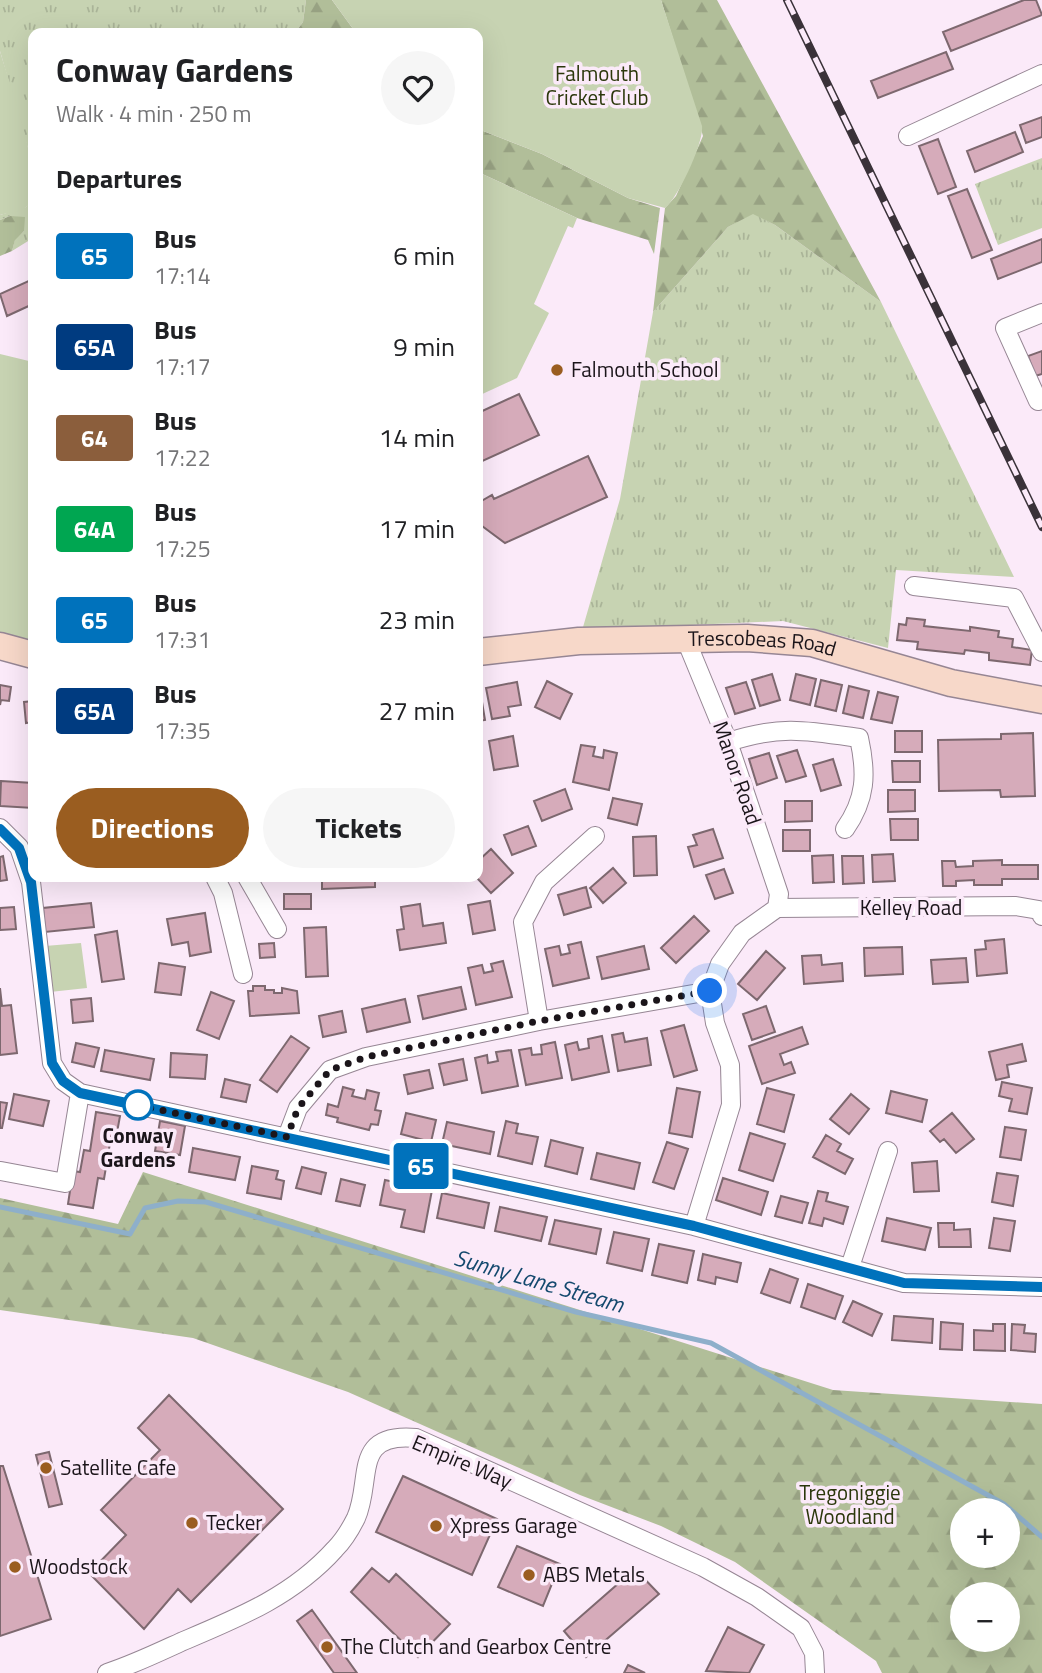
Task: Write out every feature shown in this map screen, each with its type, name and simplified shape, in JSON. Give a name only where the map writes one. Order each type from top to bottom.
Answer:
[{"type":"street","points":[[908,136],[1042,74]]},
{"type":"street","points":[[1042,313],[1005,328],[1028,384],[1038,401],[1042,400]]},
{"type":"street","points":[[914,586],[1014,598],[1042,652]]},
{"type":"street","name":"Trescobeas Road","points":[[483,651],[541,643],[686,639],[747,638],[812,643],[951,683],[1042,700]]},
{"type":"street","name":"Manor Road","points":[[686,639],[728,742],[779,894],[777,908]]},
{"type":"street","points":[[0,646],[28,654]]},
{"type":"street","points":[[728,742],[764,731],[798,728],[859,738],[866,767],[859,810],[845,829]]},
{"type":"street","points":[[0,828],[19,848],[28,874]]},
{"type":"street","points":[[539,1021],[523,922],[544,882],[595,836]]},
{"type":"street","points":[[31,882],[52,1063],[63,1081],[80,1093],[694,1226],[904,1283],[1042,1287]]},
{"type":"street","points":[[218,882],[223,893],[243,974]]},
{"type":"street","points":[[250,882],[277,929]]},
{"type":"street","name":"Kelley Road","points":[[777,908],[1016,906],[1039,910],[1042,916]]},
{"type":"street","points":[[694,1226],[731,1105],[730,1065],[715,1023],[710,991],[720,964],[742,933],[777,908]]},
{"type":"street","points":[[287,1137],[298,1108],[330,1070],[366,1057],[539,1021],[710,991]]},
{"type":"street","points":[[1,1171],[65,1183],[80,1093]]},
{"type":"street","points":[[850,1267],[888,1151]]},
{"type":"street","name":"Empire Way","points":[[107,1673],[276,1599],[310,1573],[337,1548],[356,1517],[367,1461],[379,1444],[394,1436],[416,1438],[703,1567],[757,1597],[801,1628],[814,1653],[815,1673]]},
{"type":"green space","points":[[0,0],[306,0],[303,22],[299,28],[28,28],[28,149],[0,51]]},
{"type":"green space","points":[[306,0],[332,0],[352,28],[299,28],[303,22]]},
{"type":"green space","name":"Falmouth Cricket Club","points":[[332,0],[661,0],[702,126],[695,157],[683,182],[665,208],[628,198],[542,154],[483,131],[483,28],[352,28]]},
{"type":"green space","points":[[661,0],[717,0],[881,302],[775,225],[753,214],[728,227],[653,312],[665,208],[676,196],[703,136]]},
{"type":"green space","points":[[0,51],[28,147],[28,204],[17,211],[0,215]]},
{"type":"green space","points":[[483,131],[542,154],[628,198],[660,208],[654,254],[648,240],[577,218],[483,174]]},
{"type":"green space","points":[[1042,158],[1042,228],[998,245],[975,184]]},
{"type":"green space","points":[[483,174],[577,218],[573,228],[568,226],[534,304],[549,313],[517,378],[483,394]]},
{"type":"green space","points":[[28,204],[28,241],[12,251],[15,239],[24,231],[10,216],[0,220],[0,215]]},
{"type":"green space","points":[[753,213],[775,225],[881,302],[1014,577],[896,570],[888,648],[783,621],[668,626],[579,641],[620,499],[653,312],[728,227]]},
{"type":"green space","points":[[10,216],[25,217],[24,231],[15,240],[12,251],[0,256],[0,220]]},
{"type":"green space","points":[[0,354],[28,361],[28,650],[0,642]]},
{"type":"green space","points":[[81,943],[87,988],[50,992],[45,946]]},
{"type":"green space","name":"Tregoniggie Woodland","points":[[143,1172],[833,1390],[1042,1404],[1042,1673],[882,1673],[876,1661],[735,1562],[661,1526],[580,1495],[348,1392],[193,1338],[0,1310],[0,1198],[118,1224]]},
{"type":"building","points":[[1024,0],[1036,0],[1042,15],[951,51],[943,32]]},
{"type":"building","points":[[946,52],[953,69],[878,98],[871,81]]},
{"type":"building","points":[[1042,117],[1042,137],[1026,143],[1020,125]]},
{"type":"building","points":[[1015,132],[1023,152],[975,172],[967,151]]},
{"type":"building","points":[[938,139],[956,187],[938,194],[919,146]]},
{"type":"building","points":[[967,189],[992,250],[972,258],[948,196]]},
{"type":"building","points":[[1042,239],[1042,262],[998,279],[991,259]]},
{"type":"building","points":[[28,281],[28,306],[7,316],[0,294]]},
{"type":"building","points":[[1042,351],[1042,374],[1035,376],[1028,356]]},
{"type":"building","points":[[519,394],[539,435],[483,461],[483,411]]},
{"type":"building","points":[[588,456],[607,497],[505,543],[483,527],[483,500],[492,495],[494,499]]},
{"type":"building","points":[[907,618],[925,620],[924,626],[999,631],[998,637],[1013,639],[1012,647],[1032,650],[1030,665],[989,660],[989,653],[965,650],[964,654],[917,649],[918,642],[897,640],[899,624],[906,625]]},
{"type":"building","points":[[772,674],[780,700],[760,706],[752,680]]},
{"type":"building","points":[[796,674],[816,679],[810,705],[790,700]]},
{"type":"building","points":[[821,680],[842,685],[836,711],[815,706]]},
{"type":"building","points":[[547,681],[572,694],[560,719],[535,707]]},
{"type":"building","points":[[517,682],[521,705],[508,707],[510,716],[492,719],[486,688]]},
{"type":"building","points":[[746,682],[755,708],[735,714],[726,688]]},
{"type":"building","points":[[0,685],[11,687],[9,701],[1,700],[0,705]]},
{"type":"building","points":[[849,686],[869,691],[863,718],[843,713]]},
{"type":"building","points":[[878,692],[898,697],[892,723],[871,719]]},
{"type":"building","points":[[24,702],[28,702],[28,723],[26,723]]},
{"type":"building","points":[[895,731],[922,731],[922,752],[895,752]]},
{"type":"building","points":[[1033,733],[1035,796],[1001,797],[1000,790],[939,791],[938,740],[1001,739],[1001,734]]},
{"type":"building","points":[[513,736],[518,766],[494,770],[489,741]]},
{"type":"building","points":[[581,745],[595,747],[593,756],[603,758],[604,750],[617,753],[609,790],[573,782]]},
{"type":"building","points":[[797,750],[806,776],[786,782],[777,756]]},
{"type":"building","points":[[769,753],[777,778],[757,785],[749,759]]},
{"type":"building","points":[[833,759],[841,785],[821,791],[813,765]]},
{"type":"building","points":[[892,761],[920,761],[920,782],[893,782]]},
{"type":"building","points":[[1,781],[28,783],[28,808],[0,806]]},
{"type":"building","points":[[565,789],[572,809],[542,821],[534,801]]},
{"type":"building","points":[[888,790],[915,790],[915,811],[888,812]]},
{"type":"building","points":[[613,798],[642,804],[637,825],[608,818]]},
{"type":"building","points":[[785,801],[812,801],[812,821],[785,822]]},
{"type":"building","points":[[890,819],[918,819],[918,840],[891,840]]},
{"type":"building","points":[[528,826],[536,846],[512,855],[504,835]]},
{"type":"building","points":[[713,829],[723,858],[694,867],[688,847],[697,845],[693,835]]},
{"type":"building","points":[[783,830],[810,830],[810,851],[783,851]]},
{"type":"building","points":[[656,836],[657,875],[634,876],[633,837]]},
{"type":"building","points":[[491,849],[513,873],[491,893],[481,882],[483,882],[483,856]]},
{"type":"building","points":[[893,854],[895,881],[873,882],[872,855]]},
{"type":"building","points":[[833,855],[834,882],[813,883],[812,856]]},
{"type":"building","points":[[3,856],[7,880],[0,881],[0,857]]},
{"type":"building","points":[[842,856],[863,856],[864,883],[843,884]]},
{"type":"building","points":[[1002,860],[1002,865],[1038,865],[1038,879],[1002,879],[1002,885],[974,885],[974,880],[956,881],[956,886],[943,886],[942,861],[955,861],[956,867],[973,866],[973,861]]},
{"type":"building","points":[[613,868],[626,883],[603,903],[590,888]]},
{"type":"building","points":[[724,869],[733,893],[715,899],[706,875]]},
{"type":"building","points":[[322,882],[375,882],[375,887],[322,889]]},
{"type":"building","points":[[586,887],[591,907],[564,915],[558,895]]},
{"type":"building","points":[[284,894],[311,894],[311,909],[284,909]]},
{"type":"building","points":[[490,901],[495,930],[473,934],[468,905]]},
{"type":"building","points":[[91,903],[94,927],[45,932],[43,908]]},
{"type":"building","points":[[420,904],[423,926],[443,923],[446,943],[400,950],[397,930],[404,929],[401,907]]},
{"type":"building","points":[[14,907],[16,929],[0,930],[0,908]]},
{"type":"building","points":[[205,913],[211,952],[190,956],[188,942],[172,945],[167,919]]},
{"type":"building","points":[[694,916],[709,931],[676,963],[661,948]]},
{"type":"building","points":[[326,927],[328,976],[306,977],[304,928]]},
{"type":"building","points":[[117,931],[124,979],[102,982],[95,935]]},
{"type":"building","points":[[1004,939],[1007,973],[977,976],[975,950],[986,949],[985,941]]},
{"type":"building","points":[[581,942],[589,978],[553,986],[545,949],[559,946],[561,955],[570,953],[568,945]]},
{"type":"building","points":[[274,943],[275,957],[260,958],[259,944]]},
{"type":"building","points":[[644,946],[649,969],[602,979],[597,957]]},
{"type":"building","points":[[902,947],[903,974],[865,976],[864,948]]},
{"type":"building","points":[[766,951],[785,968],[757,1000],[738,984]]},
{"type":"building","points":[[821,955],[822,965],[842,963],[843,981],[804,984],[802,956]]},
{"type":"building","points":[[966,958],[968,982],[933,984],[931,960]]},
{"type":"building","points":[[503,961],[512,997],[476,1005],[468,968],[482,965],[484,973],[493,971],[491,964]]},
{"type":"building","points":[[159,963],[185,967],[181,995],[155,992]]},
{"type":"building","points":[[253,986],[265,986],[265,990],[274,990],[274,993],[282,993],[282,988],[297,991],[299,1013],[250,1016],[248,991],[253,991]]},
{"type":"building","points":[[461,987],[466,1009],[423,1019],[418,996]]},
{"type":"building","points":[[0,988],[2,1006],[11,1005],[17,1053],[0,1055]]},
{"type":"building","points":[[211,992],[234,1001],[219,1039],[197,1030]]},
{"type":"building","points":[[91,998],[93,1021],[73,1023],[71,1000]]},
{"type":"building","points":[[405,999],[410,1022],[367,1032],[362,1009]]},
{"type":"building","points":[[766,1006],[775,1032],[752,1040],[743,1014]]},
{"type":"building","points":[[342,1011],[346,1032],[323,1037],[319,1016]]},
{"type":"building","points":[[684,1025],[697,1070],[674,1077],[661,1031]]},
{"type":"building","points":[[802,1027],[808,1044],[780,1054],[784,1065],[791,1062],[795,1073],[762,1084],[749,1046]]},
{"type":"building","points":[[623,1033],[625,1042],[647,1038],[651,1065],[618,1071],[612,1035]]},
{"type":"building","points":[[291,1036],[309,1048],[277,1092],[260,1080]]},
{"type":"building","points":[[602,1036],[609,1072],[572,1080],[565,1045],[577,1042],[579,1050],[589,1048],[588,1039]]},
{"type":"building","points":[[555,1042],[562,1078],[526,1085],[519,1050],[531,1048],[532,1055],[542,1054],[541,1045]]},
{"type":"building","points":[[76,1043],[99,1048],[94,1067],[72,1062]]},
{"type":"building","points":[[1022,1044],[1026,1061],[1007,1065],[1009,1077],[996,1080],[989,1052]]},
{"type":"building","points":[[105,1050],[154,1059],[150,1080],[101,1071]]},
{"type":"building","points":[[511,1050],[518,1086],[482,1093],[475,1058],[487,1055],[488,1063],[498,1061],[496,1052]]},
{"type":"building","points":[[171,1053],[207,1055],[205,1079],[170,1077]]},
{"type":"building","points":[[463,1059],[467,1080],[444,1085],[439,1064]]},
{"type":"building","points":[[429,1070],[433,1088],[408,1094],[404,1075]]},
{"type":"building","points":[[225,1079],[250,1085],[246,1102],[221,1097]]},
{"type":"building","points":[[1002,1082],[1032,1088],[1027,1114],[1009,1111],[1012,1099],[999,1096]]},
{"type":"building","points":[[343,1087],[354,1090],[352,1096],[365,1099],[367,1090],[379,1093],[375,1110],[381,1111],[378,1125],[371,1124],[369,1130],[337,1122],[338,1118],[326,1115],[328,1104],[338,1107]]},
{"type":"building","points":[[677,1088],[700,1092],[692,1137],[669,1133]]},
{"type":"building","points":[[767,1088],[794,1095],[784,1132],[757,1124]]},
{"type":"building","points":[[891,1091],[927,1100],[922,1122],[886,1113]]},
{"type":"building","points":[[14,1094],[49,1101],[43,1126],[9,1119]]},
{"type":"building","points":[[851,1094],[869,1109],[849,1134],[830,1119]]},
{"type":"building","points":[[0,1102],[7,1103],[2,1128],[0,1128]]},
{"type":"building","points":[[96,1112],[120,1116],[116,1138],[111,1137],[104,1179],[98,1178],[93,1208],[68,1204],[73,1171],[80,1172],[84,1150],[90,1151]]},
{"type":"building","points":[[406,1113],[436,1120],[431,1142],[401,1134]]},
{"type":"building","points":[[952,1113],[974,1139],[956,1153],[944,1139],[940,1142],[930,1131]]},
{"type":"building","points":[[160,1121],[185,1126],[180,1155],[155,1151]]},
{"type":"building","points":[[506,1121],[518,1124],[516,1133],[538,1137],[532,1164],[498,1156]]},
{"type":"building","points":[[447,1122],[494,1132],[490,1154],[442,1144]]},
{"type":"building","points":[[1005,1127],[1026,1130],[1021,1160],[1000,1157]]},
{"type":"building","points":[[750,1133],[785,1144],[773,1181],[739,1170]]},
{"type":"building","points":[[826,1135],[841,1144],[837,1151],[853,1159],[845,1174],[813,1157]]},
{"type":"building","points":[[551,1140],[583,1148],[577,1174],[545,1166]]},
{"type":"building","points":[[667,1142],[688,1149],[674,1189],[653,1182]]},
{"type":"building","points":[[193,1148],[240,1157],[235,1180],[189,1172]]},
{"type":"building","points":[[597,1153],[640,1163],[634,1189],[591,1179]]},
{"type":"building","points":[[937,1161],[939,1191],[914,1192],[912,1163]]},
{"type":"building","points":[[252,1166],[278,1171],[276,1179],[284,1181],[281,1199],[247,1193]]},
{"type":"building","points":[[302,1167],[326,1173],[321,1194],[296,1188]]},
{"type":"building","points":[[997,1173],[1018,1176],[1013,1206],[992,1202]]},
{"type":"building","points":[[723,1178],[768,1192],[761,1215],[716,1200]]},
{"type":"building","points":[[341,1179],[365,1185],[360,1206],[336,1201]]},
{"type":"building","points":[[385,1180],[432,1190],[424,1232],[401,1227],[405,1210],[380,1205]]},
{"type":"building","points":[[818,1191],[828,1193],[826,1201],[848,1207],[843,1224],[824,1218],[822,1226],[809,1223]]},
{"type":"building","points":[[442,1193],[489,1203],[484,1228],[437,1218]]},
{"type":"building","points":[[781,1196],[808,1203],[802,1223],[775,1216]]},
{"type":"building","points":[[500,1207],[547,1217],[541,1241],[495,1231]]},
{"type":"building","points":[[887,1218],[931,1228],[925,1250],[882,1241]]},
{"type":"building","points":[[994,1218],[1015,1221],[1010,1251],[989,1248]]},
{"type":"building","points":[[555,1220],[601,1229],[596,1254],[549,1244]]},
{"type":"building","points":[[938,1223],[954,1223],[954,1230],[970,1229],[971,1247],[939,1247]]},
{"type":"building","points":[[614,1232],[649,1239],[642,1271],[607,1263]]},
{"type":"building","points":[[659,1244],[694,1251],[687,1283],[652,1275]]},
{"type":"building","points":[[703,1254],[741,1263],[737,1282],[716,1277],[715,1284],[698,1280]]},
{"type":"building","points":[[770,1269],[798,1279],[790,1303],[761,1293]]},
{"type":"building","points":[[808,1284],[843,1296],[835,1319],[801,1307]]},
{"type":"building","points":[[853,1301],[882,1314],[872,1336],[843,1322]]},
{"type":"building","points":[[894,1316],[933,1319],[932,1343],[892,1340]]},
{"type":"building","points":[[941,1322],[963,1324],[962,1350],[940,1349]]},
{"type":"building","points":[[993,1324],[1005,1324],[1005,1351],[974,1350],[974,1330],[993,1331]]},
{"type":"building","points":[[1012,1324],[1025,1325],[1024,1333],[1036,1334],[1035,1352],[1011,1350]]},
{"type":"building","name":"Tecker","points":[[169,1395],[283,1509],[191,1602],[178,1589],[144,1629],[89,1573],[126,1535],[101,1510],[160,1450],[138,1428]]},
{"type":"building","name":"Satellite Cafe","points":[[49,1452],[62,1504],[49,1507],[36,1455]]},
{"type":"building","points":[[0,1466],[3,1466],[51,1619],[0,1636]]},
{"type":"building","name":"Xpress Garage","points":[[403,1476],[497,1519],[472,1575],[376,1532]]},
{"type":"building","name":"ABS Metals","points":[[517,1546],[560,1564],[543,1606],[498,1587]]},
{"type":"building","points":[[372,1568],[389,1582],[396,1574],[450,1624],[418,1657],[351,1592]]},
{"type":"building","points":[[635,1569],[659,1594],[586,1657],[564,1631]]},
{"type":"building","name":"The Clutch and Gearbox Centre","points":[[312,1610],[357,1673],[334,1673],[297,1621]]},
{"type":"building","points":[[728,1627],[764,1645],[749,1673],[706,1671]]},
{"type":"building","points":[[628,1665],[645,1673],[624,1673]]},
{"type":"waterway","name":"Sunny Lane Stream","points":[[0,1207],[130,1234],[145,1208],[178,1201],[206,1202],[576,1312],[711,1343],[1004,1504],[1042,1537]]},
{"type":"railway","points":[[787,0],[1042,527]]},
{"type":"bus line","name":"65","points":[[0,829],[19,848],[28,874]]},
{"type":"bus line","name":"65","points":[[31,882],[52,1063],[63,1081],[80,1093],[694,1226],[904,1283],[1042,1287]]},
{"type":"place","name":"Falmouth School","points":[[557,370]]},
{"type":"place","name":"Conway Gardens","points":[[138,1105]]},
{"type":"place","name":"Satellite Cafe","points":[[46,1468]]},
{"type":"place","name":"Tecker","points":[[192,1523]]},
{"type":"place","name":"Xpress Garage","points":[[436,1526]]},
{"type":"place","name":"Woodstock","points":[[15,1567]]},
{"type":"place","name":"ABS Metals","points":[[529,1575]]},
{"type":"place","name":"The Clutch and Gearbox Centre","points":[[327,1647]]},
{"type":"route","points":[[138,1105],[132,1104],[287,1137],[298,1108],[330,1070],[366,1057],[539,1021],[710,991]]}]
